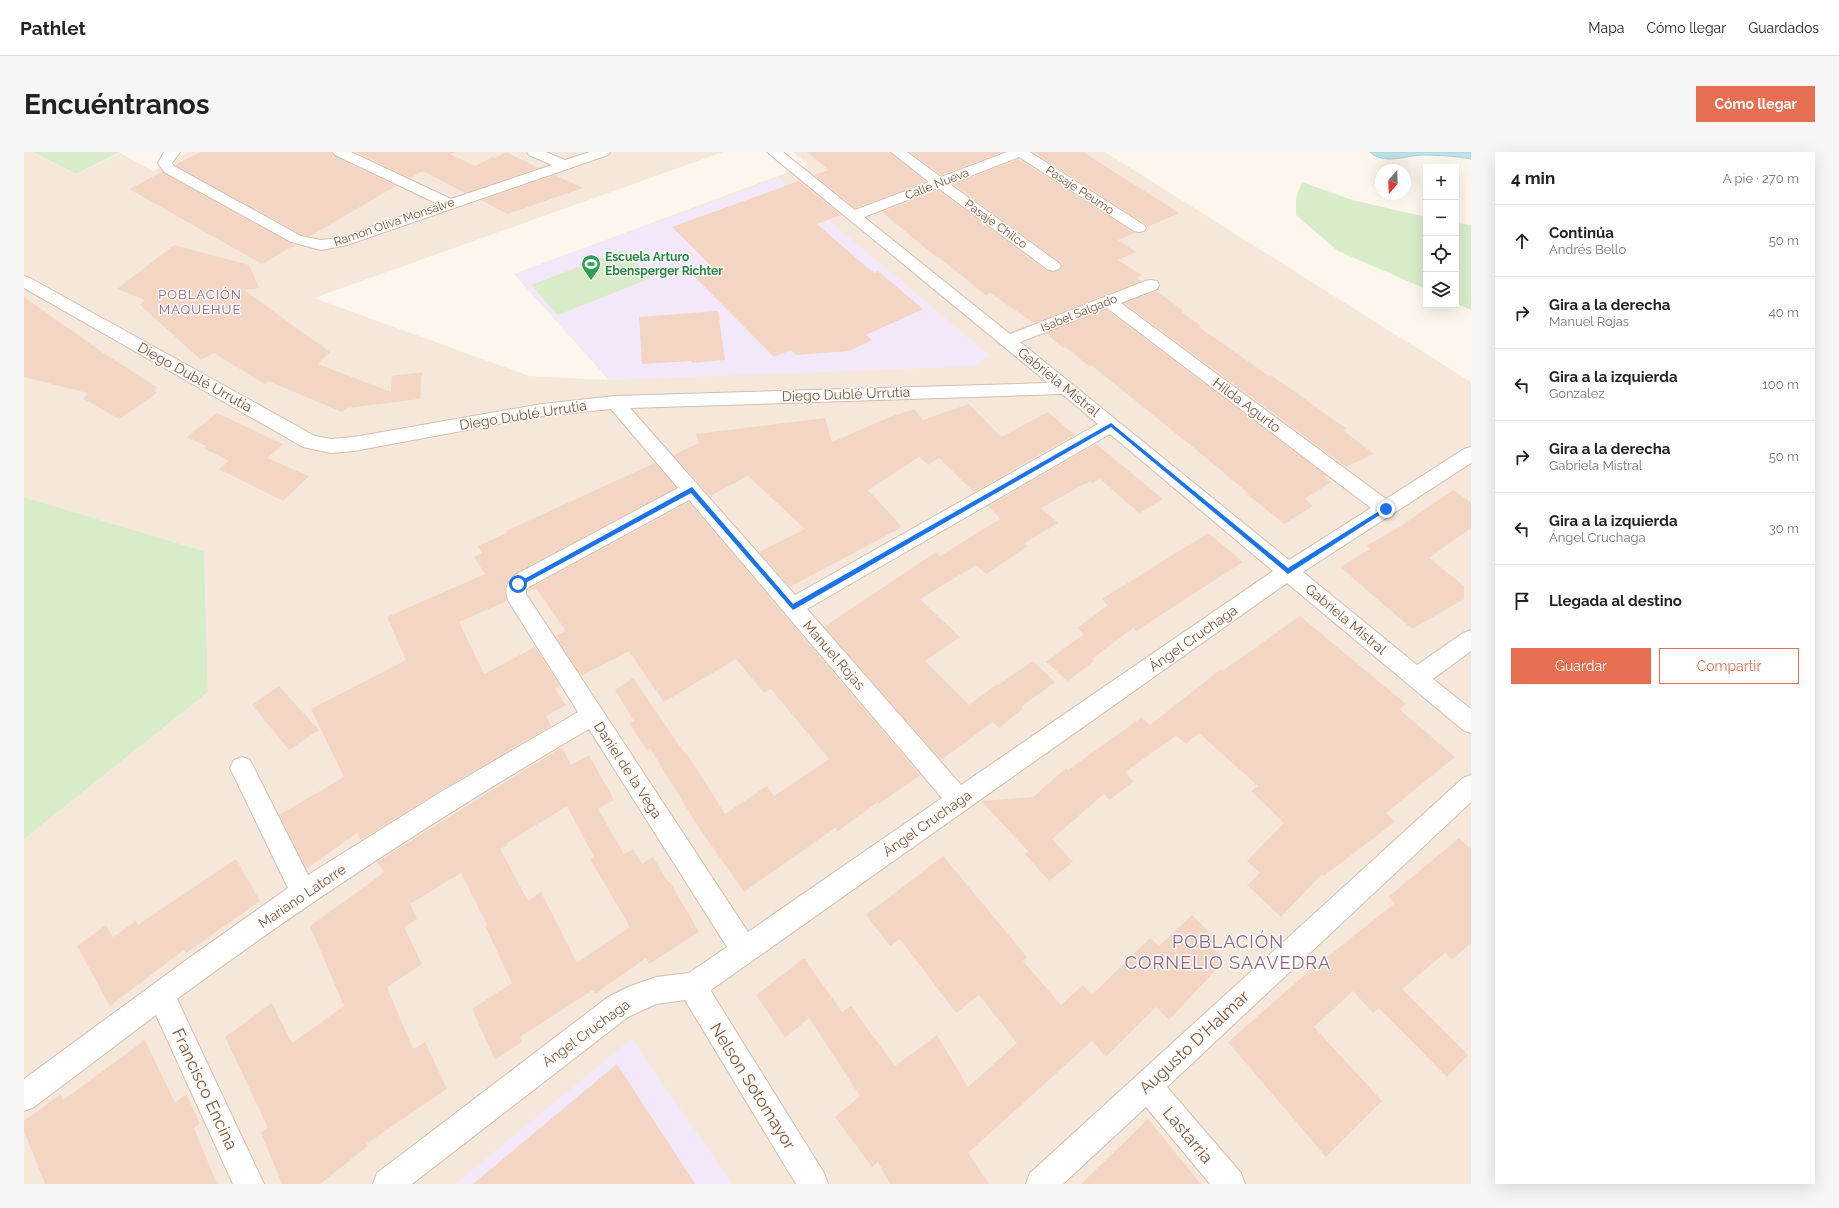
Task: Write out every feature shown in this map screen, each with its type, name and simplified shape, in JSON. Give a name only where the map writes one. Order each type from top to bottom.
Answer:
[{"type":"street","name":"Ramon Oliva Monsalve","points":[[172,152],[165,164],[169,169],[296,239],[308,243],[328,244],[342,242],[603,152]]},
{"type":"street","points":[[340,152],[449,204]]},
{"type":"street","points":[[534,152],[564,165]]},
{"type":"street","name":"Gabriela Mistral","points":[[774,152],[1066,388],[1471,723]]},
{"type":"street","name":"Pasaje Chilco","points":[[898,152],[1053,266]]},
{"type":"street","name":"Calle Nueva","points":[[853,216],[1021,152]]},
{"type":"street","name":"Pasaje Peumo","points":[[1021,152],[1139,228]]},
{"type":"street","name":"Diego Dublé Urrutia","points":[[24,282],[310,442],[331,446],[354,444],[542,410],[615,402],[1066,388]]},
{"type":"street","name":"Isabel Salgado","points":[[1008,341],[1151,285]]},
{"type":"street","name":"Hilda Agurto","points":[[1108,301],[1386,509]]},
{"type":"street","name":"Manuel Rojas","points":[[615,402],[959,800]]},
{"type":"street","points":[[793,607],[1111,425]]},
{"type":"street","name":"Ángel Cruchaga","points":[[388,1184],[618,1007],[637,996],[656,990],[674,986],[698,987],[700,981],[705,977],[1288,571],[1471,454]]},
{"type":"street","name":"Daniel de la Vega","points":[[692,490],[522,581],[516,588],[516,596],[744,950]]},
{"type":"street","points":[[1417,678],[1471,639]]},
{"type":"street","name":"Mariano Latorre","points":[[24,1097],[161,995],[304,893],[453,797],[593,715]]},
{"type":"street","points":[[242,768],[304,893]]},
{"type":"street","name":"Augusto D'Halmar","points":[[1041,1184],[1471,786]]},
{"type":"street","name":"Nelson Sotomayor","points":[[698,987],[699,998],[813,1184]]},
{"type":"street","name":"Francisco Encina","points":[[161,995],[249,1184]]},
{"type":"street","name":"Lastarria","points":[[1147,1086],[1230,1184]]},
{"type":"shaded area","points":[[24,152],[33,152],[76,174],[120,153],[153,171],[189,152],[723,152],[314,298],[529,376],[609,380],[514,274],[808,165],[793,152],[1105,152],[1471,382],[1471,1184],[24,1184],[24,839],[208,692],[204,551],[24,497]]},
{"type":"shaded area","name":"Escuela Arturo Ebensperger Richter","points":[[778,178],[989,355],[976,366],[610,380],[514,274]]},
{"type":"shaded area","points":[[632,1039],[732,1184],[455,1184]]},
{"type":"green space","points":[[33,152],[120,152],[76,174]]},
{"type":"green space","points":[[1302,182],[1352,200],[1423,216],[1423,288],[1338,251],[1296,215],[1296,198]]},
{"type":"green space","points":[[1459,223],[1471,225],[1471,310],[1459,304]]},
{"type":"green space","name":"Escuela Arturo Ebensperger Richter","points":[[623,250],[651,278],[558,315],[531,285]]},
{"type":"green space","points":[[24,497],[204,551],[208,692],[24,839]]},
{"type":"water","points":[[1370,152],[1471,152],[1471,159],[1421,155],[1388,159],[1375,156]]},
{"type":"building","points":[[201,152],[332,152],[334,156],[396,186],[310,236],[302,235],[175,165]]},
{"type":"building","points":[[355,152],[455,152],[450,154],[475,166],[492,157],[496,158],[506,152],[539,168],[465,193],[423,171],[410,178]]},
{"type":"building","points":[[807,152],[890,152],[926,182],[855,208],[814,175],[829,170]]},
{"type":"building","points":[[910,152],[1003,152],[941,175]]},
{"type":"building","points":[[1033,152],[1083,152],[1179,213],[1147,227],[1145,224]]},
{"type":"building","points":[[1019,159],[1135,233],[1118,240],[1136,252],[1118,260],[1142,275],[1137,278],[1141,281],[1034,323],[990,293],[986,295],[938,257],[936,257],[882,212],[938,190],[1046,270],[1053,272],[1059,270],[1062,267],[1060,262],[953,184]]},
{"type":"building","points":[[162,172],[295,245],[262,264],[129,189]]},
{"type":"building","points":[[555,175],[583,188],[507,214],[481,200]]},
{"type":"building","points":[[799,181],[841,215],[817,224],[864,265],[875,273],[878,271],[923,309],[866,335],[872,340],[849,351],[796,355],[791,350],[774,357],[690,272],[710,265],[672,227]]},
{"type":"building","points":[[174,245],[249,265],[259,288],[244,290],[330,352],[318,364],[391,392],[392,376],[422,372],[420,399],[347,408],[342,412],[268,381],[264,384],[214,353],[201,360],[140,305],[145,300],[117,289]]},
{"type":"building","points":[[1156,291],[1184,311],[1182,312],[1201,326],[1199,327],[1269,376],[1271,375],[1347,429],[1343,430],[1374,454],[1346,467],[1124,303]]},
{"type":"building","points":[[24,297],[102,352],[158,388],[154,391],[157,393],[119,419],[84,399],[87,393],[24,377]]},
{"type":"building","points":[[1107,310],[1327,476],[1324,477],[1331,482],[1305,499],[1313,506],[1284,524],[1194,448],[1091,365],[1089,366],[1065,347],[1063,348],[1046,333]]},
{"type":"building","points":[[718,311],[725,360],[692,363],[691,361],[642,364],[639,317]]},
{"type":"building","points":[[969,404],[1001,437],[1048,412],[1075,435],[974,492],[939,458],[928,465],[919,457],[868,490],[902,527],[790,587],[759,552],[805,529],[748,476],[710,496],[673,455],[699,443],[696,434],[825,418],[832,442],[890,417],[914,409],[923,420]]},
{"type":"building","points":[[217,413],[283,444],[267,458],[309,476],[283,501],[219,469],[229,461],[203,448],[206,446],[187,437]]},
{"type":"building","points":[[1096,444],[1163,499],[1139,513],[1100,479],[1092,483],[1090,481],[1041,508],[1058,523],[1025,543],[1028,546],[986,574],[976,565],[920,599],[960,637],[925,661],[969,705],[997,684],[998,685],[1033,661],[1055,682],[1021,707],[1023,709],[999,728],[993,722],[941,760],[824,627],[936,552],[940,556],[1000,519],[988,506]]},
{"type":"building","points":[[655,463],[676,488],[514,574],[508,580],[505,587],[507,601],[459,622],[484,674],[535,647],[560,686],[555,689],[566,705],[546,716],[551,726],[438,792],[361,840],[357,833],[306,869],[279,815],[344,777],[311,709],[406,660],[387,617],[485,574],[474,557],[482,553],[478,546],[507,533],[506,531]]},
{"type":"building","points":[[1453,490],[1471,502],[1471,528],[1429,558],[1464,586],[1464,599],[1412,629],[1340,567],[1370,549],[1366,546],[1401,526]]},
{"type":"building","points":[[689,502],[920,775],[879,804],[878,802],[838,831],[835,828],[744,892],[697,825],[650,748],[647,750],[629,723],[634,721],[615,690],[633,678],[686,755],[687,754],[725,814],[767,786],[774,796],[829,759],[771,689],[764,693],[736,659],[664,702],[629,651],[581,676],[555,636],[566,631],[536,588],[528,592],[530,588]]},
{"type":"building","points":[[1208,533],[1243,562],[1136,631],[1133,628],[1092,659],[1094,661],[1068,681],[1046,662],[1084,634],[1077,628],[1108,605],[1102,599]]},
{"type":"building","points":[[1300,616],[1406,704],[1399,709],[1455,757],[1386,813],[1395,822],[1324,876],[1322,874],[1281,917],[1247,885],[1260,873],[1247,861],[1284,823],[1251,791],[1258,786],[1199,733],[1186,744],[1176,736],[1125,772],[1134,781],[1110,800],[1104,794],[1052,839],[1073,862],[1049,881],[1025,854],[1028,851],[981,801],[1033,797],[1066,768],[1068,770],[1142,717],[1150,725],[1221,669],[1222,671]]},
{"type":"building","points":[[279,686],[319,730],[289,750],[252,705]]},
{"type":"building","points":[[562,747],[571,765],[589,755],[614,800],[598,809],[624,854],[633,849],[642,864],[653,857],[669,883],[670,882],[699,932],[649,964],[646,958],[595,994],[593,990],[520,1037],[522,1042],[495,1060],[472,1009],[512,983],[485,926],[487,925],[461,873],[410,904],[417,919],[404,927],[422,964],[387,987],[413,1049],[425,1042],[447,1089],[366,1144],[368,1146],[320,1184],[282,1184],[261,1133],[268,1128],[225,1037],[272,1003],[292,1043],[344,1006],[310,926],[385,872],[377,862]],"holes":[[[567,806],[594,857],[590,859],[630,927],[577,963],[541,892],[528,901],[500,849],[508,845],[507,843]]]},
{"type":"building","points":[[1459,838],[1471,849],[1471,943],[1452,960],[1445,953],[1402,989],[1468,1055],[1447,1077],[1379,1008],[1373,1013],[1353,991],[1314,1027],[1382,1101],[1326,1157],[1228,1042],[1307,973],[1395,903],[1388,897]]},
{"type":"building","points":[[943,856],[1027,957],[1023,961],[1061,1005],[1083,985],[1092,995],[1150,938],[1159,946],[1192,915],[1217,940],[1210,945],[1225,960],[1169,1020],[1156,1007],[1106,1057],[1092,1041],[968,1153],[989,1184],[890,1184],[878,1162],[872,1167],[835,1117],[860,1096],[809,1018],[785,1038],[756,995],[804,958],[842,1012],[851,1006],[895,1066],[937,1035],[968,1087],[1017,1043],[979,995],[956,1013],[900,939],[890,946],[866,915]]},
{"type":"building","points":[[236,859],[260,901],[186,953],[184,950],[110,1006],[77,946],[106,925],[113,937],[136,921],[138,925]]},
{"type":"building","points":[[145,1040],[175,1103],[186,1094],[200,1123],[194,1128],[217,1184],[45,1184],[24,1131],[24,1121],[61,1094],[63,1100]]},
{"type":"building","points":[[617,1064],[695,1184],[473,1184]]},
{"type":"building","points":[[1148,1119],[1201,1184],[1081,1184],[1107,1159]]},
{"type":"place","name":"Escuela Arturo Ebensperger Richter","points":[[591,281]]},
{"type":"district","name":"POBLACIÓN MAQUEHUE","points":[[200,302]]},
{"type":"district","name":"POBLACIÓN CORNELIO SAAVEDRA","points":[[1228,952]]},
{"type":"route","points":[[518,584],[692,490],[793,607],[1111,425],[1288,571],[1386,509]]}]
